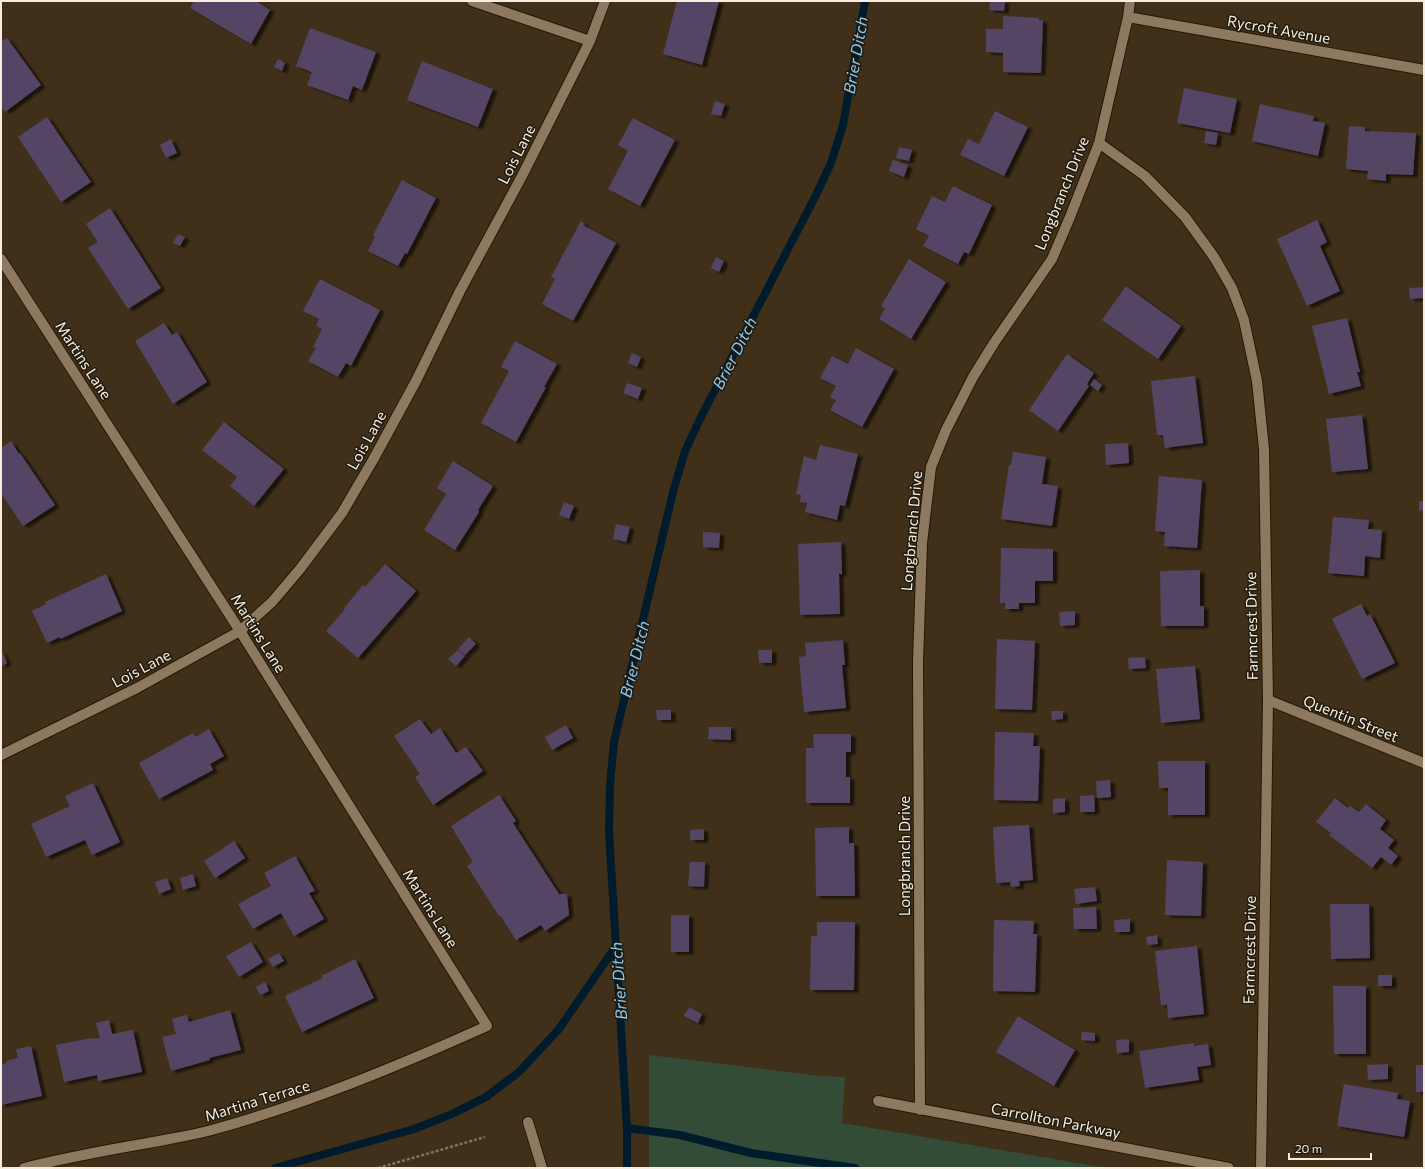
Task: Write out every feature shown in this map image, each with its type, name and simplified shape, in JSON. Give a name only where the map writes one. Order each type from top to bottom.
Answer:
[{"type":"street","points":[[472,1],[590,41]]},
{"type":"street","name":"Lois Lane","points":[[1,755],[137,688],[240,632],[272,602],[300,569],[342,513],[416,381],[460,291],[522,176],[590,41],[605,1]]},
{"type":"street","name":"Longbranch Drive","points":[[920,1110],[918,662],[922,543],[931,467],[946,430],[973,377],[994,343],[1052,259],[1070,217],[1099,143],[1128,17],[1130,1]]},
{"type":"street","name":"Rycroft Avenue","points":[[1128,17],[1424,70]]},
{"type":"street","name":"Farmcrest Drive","points":[[1099,143],[1145,176],[1185,217],[1214,257],[1232,288],[1244,320],[1257,381],[1264,449],[1268,700],[1261,1168]]},
{"type":"street","name":"Martins Lane","points":[[1,259],[240,632],[488,1026]]},
{"type":"street","name":"Quentin Street","points":[[1268,700],[1424,763]]},
{"type":"street","name":"Martina Terrace","points":[[24,1168],[63,1159],[206,1132],[263,1115],[319,1097],[387,1070],[488,1026]]},
{"type":"street","name":"Carrollton Parkway","points":[[878,1101],[1229,1168]]},
{"type":"street","points":[[528,1122],[542,1168]]},
{"type":"path","points":[[378,1168],[485,1137]]},
{"type":"green space","points":[[649,1055],[820,1076],[845,1077],[842,1123],[1107,1168],[649,1168]]},
{"type":"building","points":[[194,1],[256,1],[270,10],[251,44],[190,8]]},
{"type":"building","points":[[677,1],[719,1],[702,65],[663,54]]},
{"type":"building","points":[[990,1],[1005,1],[1004,11],[989,10]]},
{"type":"building","points":[[1003,16],[1039,18],[1039,20],[1043,20],[1041,73],[1003,72],[1003,53],[986,52],[986,29],[1003,29]]},
{"type":"building","points":[[310,28],[376,52],[362,90],[353,86],[348,100],[307,85],[312,72],[296,66]]},
{"type":"building","points":[[7,38],[41,85],[5,112],[1,106],[1,42]]},
{"type":"building","points":[[278,59],[285,63],[282,71],[274,67]]},
{"type":"building","points":[[422,61],[493,89],[478,127],[407,100]]},
{"type":"building","points":[[1184,88],[1237,99],[1230,133],[1177,123]]},
{"type":"building","points":[[715,101],[725,104],[721,116],[711,114]]},
{"type":"building","points":[[1260,104],[1314,116],[1313,121],[1325,123],[1318,156],[1252,141]]},
{"type":"building","points":[[995,111],[1028,127],[1004,176],[960,155],[968,139],[979,144]]},
{"type":"building","points":[[47,117],[91,182],[61,202],[18,137]]},
{"type":"building","points":[[633,118],[675,140],[640,206],[608,189],[628,151],[618,145]]},
{"type":"building","points":[[1349,126],[1365,127],[1365,131],[1416,133],[1413,175],[1386,174],[1386,181],[1367,179],[1368,171],[1346,169]]},
{"type":"building","points":[[1206,131],[1218,133],[1216,145],[1204,143]]},
{"type":"building","points":[[171,139],[177,153],[166,158],[160,145]]},
{"type":"building","points":[[899,147],[912,150],[909,161],[896,158]]},
{"type":"building","points":[[893,160],[908,165],[904,177],[889,171]]},
{"type":"building","points":[[402,180],[436,198],[407,254],[405,253],[398,266],[368,251],[375,237],[373,235]]},
{"type":"building","points":[[953,186],[992,205],[969,254],[964,252],[958,264],[923,246],[929,236],[916,229],[932,196],[945,202]]},
{"type":"building","points":[[110,208],[161,288],[128,309],[88,248],[98,242],[86,224]]},
{"type":"building","points":[[1317,220],[1327,242],[1320,246],[1340,291],[1307,306],[1277,239]]},
{"type":"building","points":[[581,221],[585,224],[583,225],[616,243],[573,321],[542,304],[555,279],[551,277]]},
{"type":"building","points":[[178,234],[185,237],[180,246],[173,243]]},
{"type":"building","points":[[716,257],[724,261],[719,272],[711,268]]},
{"type":"building","points":[[909,259],[946,282],[911,339],[879,319],[885,309],[881,306]]},
{"type":"building","points":[[320,279],[380,310],[351,366],[346,363],[338,377],[308,361],[316,348],[313,347],[322,329],[316,326],[319,319],[303,311]]},
{"type":"building","points":[[1126,286],[1181,326],[1158,359],[1102,320]]},
{"type":"building","points":[[1424,287],[1424,298],[1410,299],[1409,288]]},
{"type":"building","points":[[1347,318],[1360,372],[1357,372],[1361,386],[1329,394],[1312,326]]},
{"type":"building","points":[[164,323],[172,335],[177,332],[207,382],[173,404],[135,341]]},
{"type":"building","points":[[515,341],[557,364],[516,442],[481,423],[509,371],[501,367]]},
{"type":"building","points":[[856,348],[894,369],[862,427],[830,410],[836,400],[830,397],[836,386],[820,378],[832,356],[848,364]]},
{"type":"building","points":[[632,353],[641,357],[637,367],[628,363]]},
{"type":"building","points":[[1067,354],[1094,373],[1087,384],[1089,386],[1058,431],[1029,410]]},
{"type":"building","points":[[1195,376],[1203,443],[1165,448],[1163,435],[1157,435],[1151,381]]},
{"type":"building","points":[[1094,379],[1102,385],[1098,391],[1090,385]]},
{"type":"building","points":[[627,383],[642,388],[638,399],[623,393]]},
{"type":"building","points":[[1362,415],[1368,469],[1332,472],[1326,419]]},
{"type":"building","points":[[224,422],[284,469],[254,506],[230,486],[237,477],[202,450]]},
{"type":"building","points":[[11,441],[55,505],[23,526],[1,493],[1,448]]},
{"type":"building","points":[[1128,443],[1129,463],[1106,465],[1105,444]]},
{"type":"building","points":[[820,445],[858,454],[845,506],[840,505],[837,520],[805,512],[807,503],[800,502],[801,495],[796,494],[804,456],[816,460]]},
{"type":"building","points":[[1013,452],[1046,457],[1042,484],[1058,486],[1052,526],[1001,519],[1009,465],[1011,465]]},
{"type":"building","points":[[453,461],[493,486],[478,510],[479,512],[455,550],[424,530],[446,494],[437,488]]},
{"type":"building","points":[[1159,476],[1202,480],[1197,548],[1164,546],[1165,532],[1155,531]]},
{"type":"building","points":[[1419,501],[1424,501],[1424,510],[1419,511]]},
{"type":"building","points":[[564,502],[574,506],[569,519],[559,515]]},
{"type":"building","points":[[1333,517],[1369,520],[1368,529],[1382,530],[1380,558],[1365,556],[1364,576],[1328,573]]},
{"type":"building","points":[[616,524],[630,527],[626,542],[613,539]]},
{"type":"building","points":[[703,532],[720,533],[719,548],[703,547]]},
{"type":"building","points":[[841,542],[842,574],[839,574],[840,614],[800,615],[798,544]]},
{"type":"building","points":[[1001,548],[1053,549],[1053,581],[1035,581],[1035,603],[1019,603],[1019,609],[1005,609],[1005,603],[1000,603]]},
{"type":"building","points":[[385,564],[416,591],[358,658],[326,631],[363,585],[365,587]]},
{"type":"building","points":[[1200,570],[1200,606],[1204,606],[1204,626],[1161,626],[1160,571]]},
{"type":"building","points":[[106,574],[122,611],[60,639],[60,637],[47,643],[32,611],[46,604],[45,602]]},
{"type":"building","points":[[1361,604],[1367,616],[1370,614],[1395,663],[1362,679],[1332,619]]},
{"type":"building","points":[[1075,611],[1075,625],[1060,626],[1059,612]]},
{"type":"building","points":[[469,637],[476,644],[465,655],[458,649]]},
{"type":"building","points":[[997,639],[1035,641],[1032,710],[995,709]]},
{"type":"building","points":[[843,640],[845,665],[842,665],[846,708],[804,712],[799,657],[806,656],[805,643]]},
{"type":"building","points":[[1,649],[7,663],[1,666]]},
{"type":"building","points":[[458,650],[465,656],[456,666],[448,659]]},
{"type":"building","points":[[758,650],[772,650],[772,663],[759,663]]},
{"type":"building","points":[[1145,657],[1146,668],[1129,669],[1128,658]]},
{"type":"building","points":[[1195,666],[1200,719],[1161,723],[1156,669]]},
{"type":"building","points":[[656,710],[671,710],[671,720],[657,720]]},
{"type":"building","points":[[1051,711],[1063,711],[1063,719],[1052,720]]},
{"type":"building","points":[[420,719],[431,734],[440,728],[456,753],[466,747],[483,771],[433,805],[415,777],[420,774],[394,736]]},
{"type":"building","points":[[566,725],[573,738],[552,750],[545,737]]},
{"type":"building","points":[[709,727],[731,727],[731,740],[708,739]]},
{"type":"building","points":[[209,729],[224,756],[210,764],[213,770],[159,799],[139,763],[193,733],[195,737]]},
{"type":"building","points":[[995,732],[1034,733],[1033,746],[1040,746],[1038,801],[994,800]]},
{"type":"building","points":[[813,734],[851,734],[851,752],[846,752],[846,777],[850,777],[850,803],[806,803],[806,748],[814,748]]},
{"type":"building","points":[[1158,761],[1205,761],[1205,815],[1168,815],[1168,788],[1159,788]]},
{"type":"building","points":[[1110,780],[1111,797],[1097,798],[1096,781]]},
{"type":"building","points":[[93,783],[120,842],[92,855],[85,840],[46,857],[31,824],[70,806],[65,796]]},
{"type":"building","points":[[499,795],[516,821],[513,823],[559,894],[567,894],[569,915],[545,931],[541,925],[516,940],[467,866],[473,862],[451,826]]},
{"type":"building","points":[[1094,795],[1095,812],[1080,812],[1080,796]]},
{"type":"building","points":[[1065,798],[1065,812],[1053,813],[1053,799]]},
{"type":"building","points":[[1335,798],[1348,808],[1350,806],[1359,812],[1366,804],[1386,820],[1380,829],[1394,840],[1388,848],[1398,856],[1391,865],[1381,857],[1372,868],[1329,835],[1331,833],[1316,822]]},
{"type":"building","points":[[1029,825],[1033,880],[1019,881],[1020,886],[1011,887],[1010,882],[996,883],[993,827]]},
{"type":"building","points":[[849,827],[849,843],[854,843],[855,896],[816,896],[815,828]]},
{"type":"building","points":[[704,829],[704,840],[690,840],[690,830]]},
{"type":"building","points":[[234,841],[245,858],[215,878],[204,861]]},
{"type":"building","points":[[295,856],[315,891],[309,893],[324,919],[294,936],[281,913],[253,929],[238,904],[271,886],[264,873]]},
{"type":"building","points":[[1167,860],[1203,862],[1201,916],[1165,915]]},
{"type":"building","points":[[690,862],[705,862],[704,887],[688,886]]},
{"type":"building","points":[[193,874],[196,886],[183,890],[180,878]]},
{"type":"building","points":[[167,878],[171,889],[159,894],[155,882]]},
{"type":"building","points":[[1095,887],[1097,901],[1076,904],[1074,889]]},
{"type":"building","points":[[1330,904],[1369,904],[1370,958],[1331,959]]},
{"type":"building","points":[[1096,907],[1097,929],[1074,929],[1073,908]]},
{"type":"building","points":[[671,915],[689,915],[689,952],[671,952]]},
{"type":"building","points":[[1130,919],[1130,932],[1115,932],[1114,920]]},
{"type":"building","points":[[994,920],[1034,921],[1033,934],[1037,934],[1035,992],[993,991]]},
{"type":"building","points":[[817,922],[855,922],[854,990],[810,990],[811,936],[817,936]]},
{"type":"building","points":[[1157,935],[1158,944],[1147,945],[1146,937]]},
{"type":"building","points":[[251,942],[263,962],[239,977],[226,956]]},
{"type":"building","points":[[1197,946],[1204,1014],[1168,1018],[1167,1005],[1161,1005],[1155,951]]},
{"type":"building","points":[[279,953],[284,961],[273,967],[268,959]]},
{"type":"building","points":[[355,959],[374,998],[302,1032],[285,996],[323,978],[321,976]]},
{"type":"building","points":[[1378,975],[1392,975],[1392,986],[1378,986]]},
{"type":"building","points":[[265,982],[269,991],[260,995],[256,987]]},
{"type":"building","points":[[1333,986],[1366,986],[1366,1054],[1334,1054]]},
{"type":"building","points":[[689,1007],[702,1014],[698,1023],[684,1016]]},
{"type":"building","points":[[230,1010],[241,1050],[209,1058],[210,1060],[171,1071],[162,1037],[176,1034],[172,1019],[187,1015],[189,1022]]},
{"type":"building","points":[[1018,1016],[1075,1050],[1054,1086],[996,1052]]},
{"type":"building","points":[[109,1020],[112,1034],[133,1030],[142,1072],[98,1081],[97,1075],[64,1082],[56,1045],[91,1038],[100,1038],[96,1023]]},
{"type":"building","points":[[1082,1032],[1095,1033],[1095,1041],[1081,1040]]},
{"type":"building","points":[[1129,1039],[1129,1052],[1117,1053],[1116,1040]]},
{"type":"building","points":[[1194,1043],[1194,1046],[1208,1044],[1211,1065],[1197,1067],[1199,1080],[1145,1088],[1139,1051]]},
{"type":"building","points":[[31,1046],[42,1096],[1,1105],[1,1064],[18,1058],[16,1049]]},
{"type":"building","points":[[1388,1064],[1388,1079],[1368,1080],[1367,1065]]},
{"type":"building","points":[[1416,1065],[1424,1065],[1424,1092],[1416,1092]]},
{"type":"building","points":[[1344,1084],[1398,1093],[1397,1099],[1410,1101],[1404,1137],[1337,1126]]},
{"type":"waterway","name":"Brier Ditch","points":[[855,1168],[751,1153],[680,1135],[627,1128],[609,831],[610,785],[614,742],[673,492],[685,451],[831,163],[843,125],[865,1]]},
{"type":"waterway","points":[[275,1168],[414,1129],[452,1114],[486,1097],[519,1072],[559,1029],[616,946]]},
{"type":"waterway","points":[[627,1128],[627,1168]]}]
